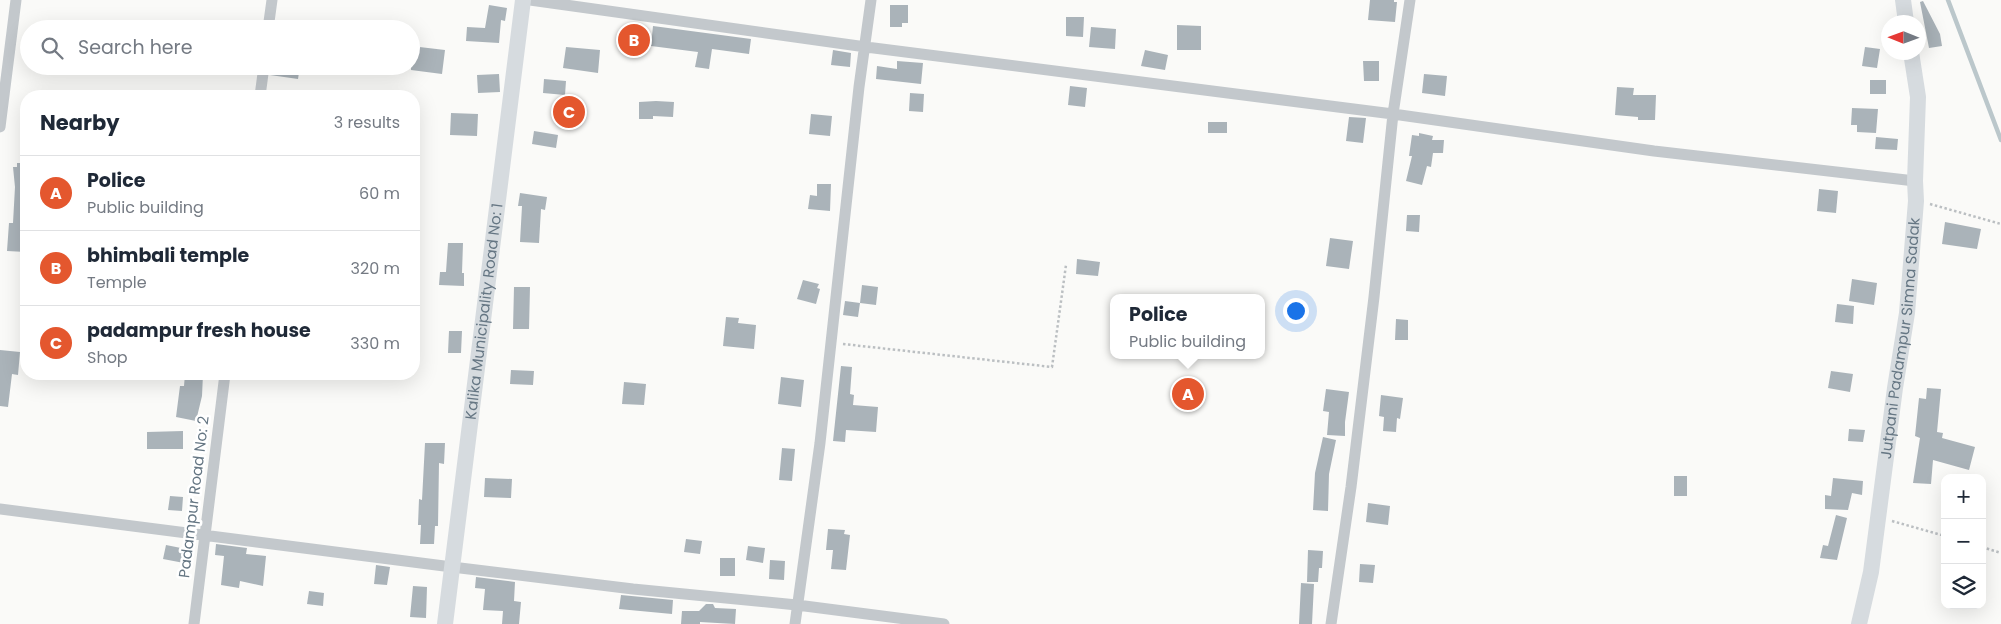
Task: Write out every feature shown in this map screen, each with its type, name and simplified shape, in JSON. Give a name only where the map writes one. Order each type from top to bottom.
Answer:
[{"type":"street","points":[[0,127],[16,0]]},
{"type":"street","points":[[269,20],[272,0]]},
{"type":"street","name":"Kalika Municipality Road No: 1","points":[[445,624],[522,0]]},
{"type":"street","points":[[530,0],[866,47],[1393,114],[1654,151],[1915,181]]},
{"type":"street","points":[[795,624],[820,443],[870,0]]},
{"type":"street","points":[[1331,624],[1351,487],[1374,297],[1393,114],[1410,0]]},
{"type":"street","points":[[1903,0],[1905,15]]},
{"type":"street","name":"Jutpani Padampur Simna Sadak","points":[[1859,624],[1871,572],[1894,388],[1907,313],[1916,200],[1918,97],[1912,60]]},
{"type":"street","points":[[261,90],[263,75]]},
{"type":"street","name":"Padampur Road No: 2","points":[[194,624],[224,380]]},
{"type":"street","points":[[0,509],[204,536],[368,554],[452,567],[633,589],[797,605],[944,624]]},
{"type":"path","points":[[1916,200],[2001,224]]},
{"type":"path","points":[[831,343],[1052,367],[1066,265]]},
{"type":"path","points":[[1878,517],[1941,535]]},
{"type":"path","points":[[1986,548],[2001,553]]},
{"type":"building","points":[[1370,0],[1394,0],[1394,2],[1397,2],[1395,22],[1368,20]]},
{"type":"building","points":[[1923,1],[1940,34],[1942,46],[1929,48],[1926,33],[1926,15],[1923,15],[1920,2]]},
{"type":"building","points":[[489,5],[507,8],[505,21],[501,20],[499,43],[466,41],[467,27],[485,28]]},
{"type":"building","points":[[890,5],[908,5],[908,23],[902,23],[902,27],[890,27]]},
{"type":"building","points":[[1066,17],[1084,17],[1083,37],[1066,36]]},
{"type":"building","points":[[1177,25],[1201,26],[1201,50],[1177,50]]},
{"type":"building","points":[[653,26],[751,39],[749,54],[712,49],[709,69],[695,67],[698,52],[651,46]]},
{"type":"building","points":[[1091,27],[1116,29],[1115,49],[1089,47]]},
{"type":"building","points":[[420,47],[445,50],[442,74],[420,71]]},
{"type":"building","points":[[566,47],[600,50],[598,73],[563,68]]},
{"type":"building","points":[[1865,47],[1880,49],[1877,68],[1862,66]]},
{"type":"building","points":[[833,50],[851,53],[850,67],[831,65]]},
{"type":"building","points":[[1145,50],[1168,55],[1165,70],[1141,66]]},
{"type":"building","points":[[897,61],[923,63],[921,84],[876,79],[877,66],[897,69]]},
{"type":"building","points":[[1363,61],[1379,61],[1379,81],[1364,81]]},
{"type":"building","points":[[499,74],[500,92],[478,93],[477,75]]},
{"type":"building","points":[[1424,74],[1447,76],[1445,96],[1422,93]]},
{"type":"building","points":[[270,75],[299,75],[298,79]]},
{"type":"building","points":[[544,79],[566,81],[565,95],[543,93]]},
{"type":"building","points":[[1870,80],[1886,80],[1886,94],[1870,94]]},
{"type":"building","points":[[1070,86],[1087,88],[1085,107],[1068,105]]},
{"type":"building","points":[[1617,87],[1634,88],[1633,95],[1656,95],[1655,120],[1638,120],[1638,117],[1615,115]]},
{"type":"building","points":[[910,93],[924,94],[923,112],[909,111]]},
{"type":"building","points":[[558,102],[581,105],[578,120],[556,116]]},
{"type":"building","points":[[639,102],[674,102],[673,117],[653,116],[653,119],[639,119]]},
{"type":"building","points":[[1852,108],[1878,109],[1876,133],[1857,132],[1857,125],[1851,125]]},
{"type":"building","points":[[451,113],[478,114],[477,136],[450,135]]},
{"type":"building","points":[[811,114],[832,116],[830,136],[809,134]]},
{"type":"building","points":[[1349,117],[1366,118],[1363,143],[1346,141]]},
{"type":"building","points":[[1208,122],[1227,122],[1227,133],[1208,133]]},
{"type":"building","points":[[534,131],[558,135],[556,148],[532,144]]},
{"type":"building","points":[[1419,133],[1433,136],[1432,140],[1444,140],[1443,153],[1433,153],[1431,167],[1427,166],[1422,185],[1406,181],[1412,156],[1409,156],[1412,135],[1419,136]]},
{"type":"building","points":[[1876,137],[1898,139],[1897,150],[1875,149]]},
{"type":"building","points":[[17,163],[20,163],[20,252],[7,251],[9,223],[13,223],[15,187],[13,167],[17,167]]},
{"type":"building","points":[[817,184],[831,184],[830,211],[808,209],[810,195],[817,196]]},
{"type":"building","points":[[1819,189],[1838,191],[1836,213],[1817,211]]},
{"type":"building","points":[[520,193],[547,197],[545,210],[541,209],[539,243],[520,242],[522,206],[518,206]]},
{"type":"building","points":[[1407,215],[1420,215],[1419,232],[1406,231]]},
{"type":"building","points":[[1945,222],[1981,229],[1977,249],[1942,244]]},
{"type":"building","points":[[1330,238],[1353,241],[1349,269],[1326,266]]},
{"type":"building","points":[[448,243],[463,243],[462,273],[464,273],[464,286],[439,285],[440,272],[446,272]]},
{"type":"building","points":[[1077,259],[1100,262],[1098,276],[1076,274]]},
{"type":"building","points":[[1852,279],[1877,283],[1874,305],[1849,301]]},
{"type":"building","points":[[803,280],[819,284],[817,288],[820,289],[816,304],[797,299]]},
{"type":"building","points":[[862,285],[878,287],[876,305],[860,303]]},
{"type":"building","points":[[514,287],[530,287],[529,329],[513,329]]},
{"type":"building","points":[[845,301],[860,303],[858,317],[843,315]]},
{"type":"building","points":[[1837,304],[1854,306],[1853,324],[1835,322]]},
{"type":"building","points":[[726,317],[739,318],[738,323],[756,325],[754,349],[723,346]]},
{"type":"building","points":[[1396,319],[1408,320],[1408,340],[1395,340]]},
{"type":"building","points":[[449,331],[462,331],[461,353],[448,353]]},
{"type":"building","points":[[0,350],[20,352],[18,375],[12,374],[8,407],[0,406]]},
{"type":"building","points":[[841,366],[852,367],[850,394],[854,395],[853,405],[878,407],[876,432],[846,430],[845,442],[833,441]]},
{"type":"building","points":[[511,370],[534,371],[533,385],[510,384]]},
{"type":"building","points":[[1831,371],[1853,374],[1850,392],[1828,388]]},
{"type":"building","points":[[781,377],[804,380],[801,407],[778,404]]},
{"type":"building","points":[[184,380],[203,380],[202,396],[196,421],[176,417],[180,386],[184,386]]},
{"type":"building","points":[[624,382],[646,384],[644,405],[622,404]]},
{"type":"building","points":[[1927,388],[1941,389],[1937,432],[1943,433],[1942,438],[1975,447],[1969,470],[1933,460],[1931,484],[1913,483],[1920,438],[1915,436],[1919,398],[1926,399]]},
{"type":"building","points":[[1326,389],[1349,392],[1345,436],[1327,435],[1329,412],[1323,411]]},
{"type":"building","points":[[1381,395],[1403,398],[1400,419],[1397,418],[1396,432],[1383,431],[1384,417],[1379,416]]},
{"type":"building","points":[[1849,429],[1865,430],[1863,442],[1848,441]]},
{"type":"building","points":[[183,431],[183,449],[147,449],[147,432]]},
{"type":"building","points":[[1323,437],[1336,440],[1329,474],[1328,511],[1313,510],[1315,473]]},
{"type":"building","points":[[425,443],[445,443],[444,464],[439,463],[438,526],[435,526],[434,544],[420,544],[421,525],[418,525],[419,499],[422,500]]},
{"type":"building","points":[[782,448],[795,449],[792,481],[779,480]]},
{"type":"building","points":[[1674,476],[1687,476],[1687,496],[1674,496]]},
{"type":"building","points":[[485,478],[512,479],[511,498],[484,497]]},
{"type":"building","points":[[1833,478],[1863,481],[1862,495],[1852,493],[1848,510],[1825,509],[1825,495],[1831,496]]},
{"type":"building","points":[[170,496],[183,497],[182,511],[168,510]]},
{"type":"building","points":[[1368,503],[1390,506],[1388,525],[1366,522]]},
{"type":"building","points":[[1836,515],[1847,518],[1837,560],[1820,558],[1823,545],[1828,546]]},
{"type":"building","points":[[828,529],[845,530],[844,534],[850,535],[846,570],[831,569],[833,550],[826,550]]},
{"type":"building","points":[[686,539],[702,541],[700,554],[684,552]]},
{"type":"building","points":[[216,544],[247,548],[246,554],[266,556],[263,586],[240,581],[239,588],[221,585],[224,556],[215,555]]},
{"type":"building","points":[[166,545],[186,549],[184,563],[163,559]]},
{"type":"building","points":[[748,546],[765,548],[763,563],[746,560]]},
{"type":"building","points":[[1308,550],[1323,551],[1322,568],[1319,568],[1318,582],[1307,582]]},
{"type":"building","points":[[720,558],[735,558],[735,576],[720,576]]},
{"type":"building","points":[[770,560],[785,561],[784,580],[769,579]]},
{"type":"building","points":[[1360,564],[1375,565],[1373,583],[1359,582]]},
{"type":"building","points":[[376,565],[390,567],[387,585],[374,584]]},
{"type":"building","points":[[476,577],[515,582],[514,601],[521,602],[519,624],[502,624],[503,611],[483,610],[485,589],[475,588]]},
{"type":"building","points":[[1301,583],[1314,584],[1312,624],[1299,624]]},
{"type":"building","points":[[413,586],[427,587],[426,618],[410,617]]},
{"type":"building","points":[[309,591],[324,593],[323,606],[307,604]]},
{"type":"building","points":[[621,595],[673,600],[672,614],[619,609]]},
{"type":"building","points":[[706,604],[713,604],[715,608],[736,609],[735,624],[700,622],[700,624],[681,624],[682,611],[699,611]]},
{"type":"waterway","points":[[1948,0],[2001,140]]},
{"type":"place","name":"bhimbali temple","points":[[634,40]]},
{"type":"place","name":"padampur fresh house","points":[[569,112]]},
{"type":"place","name":"Police","points":[[1188,394]]}]
